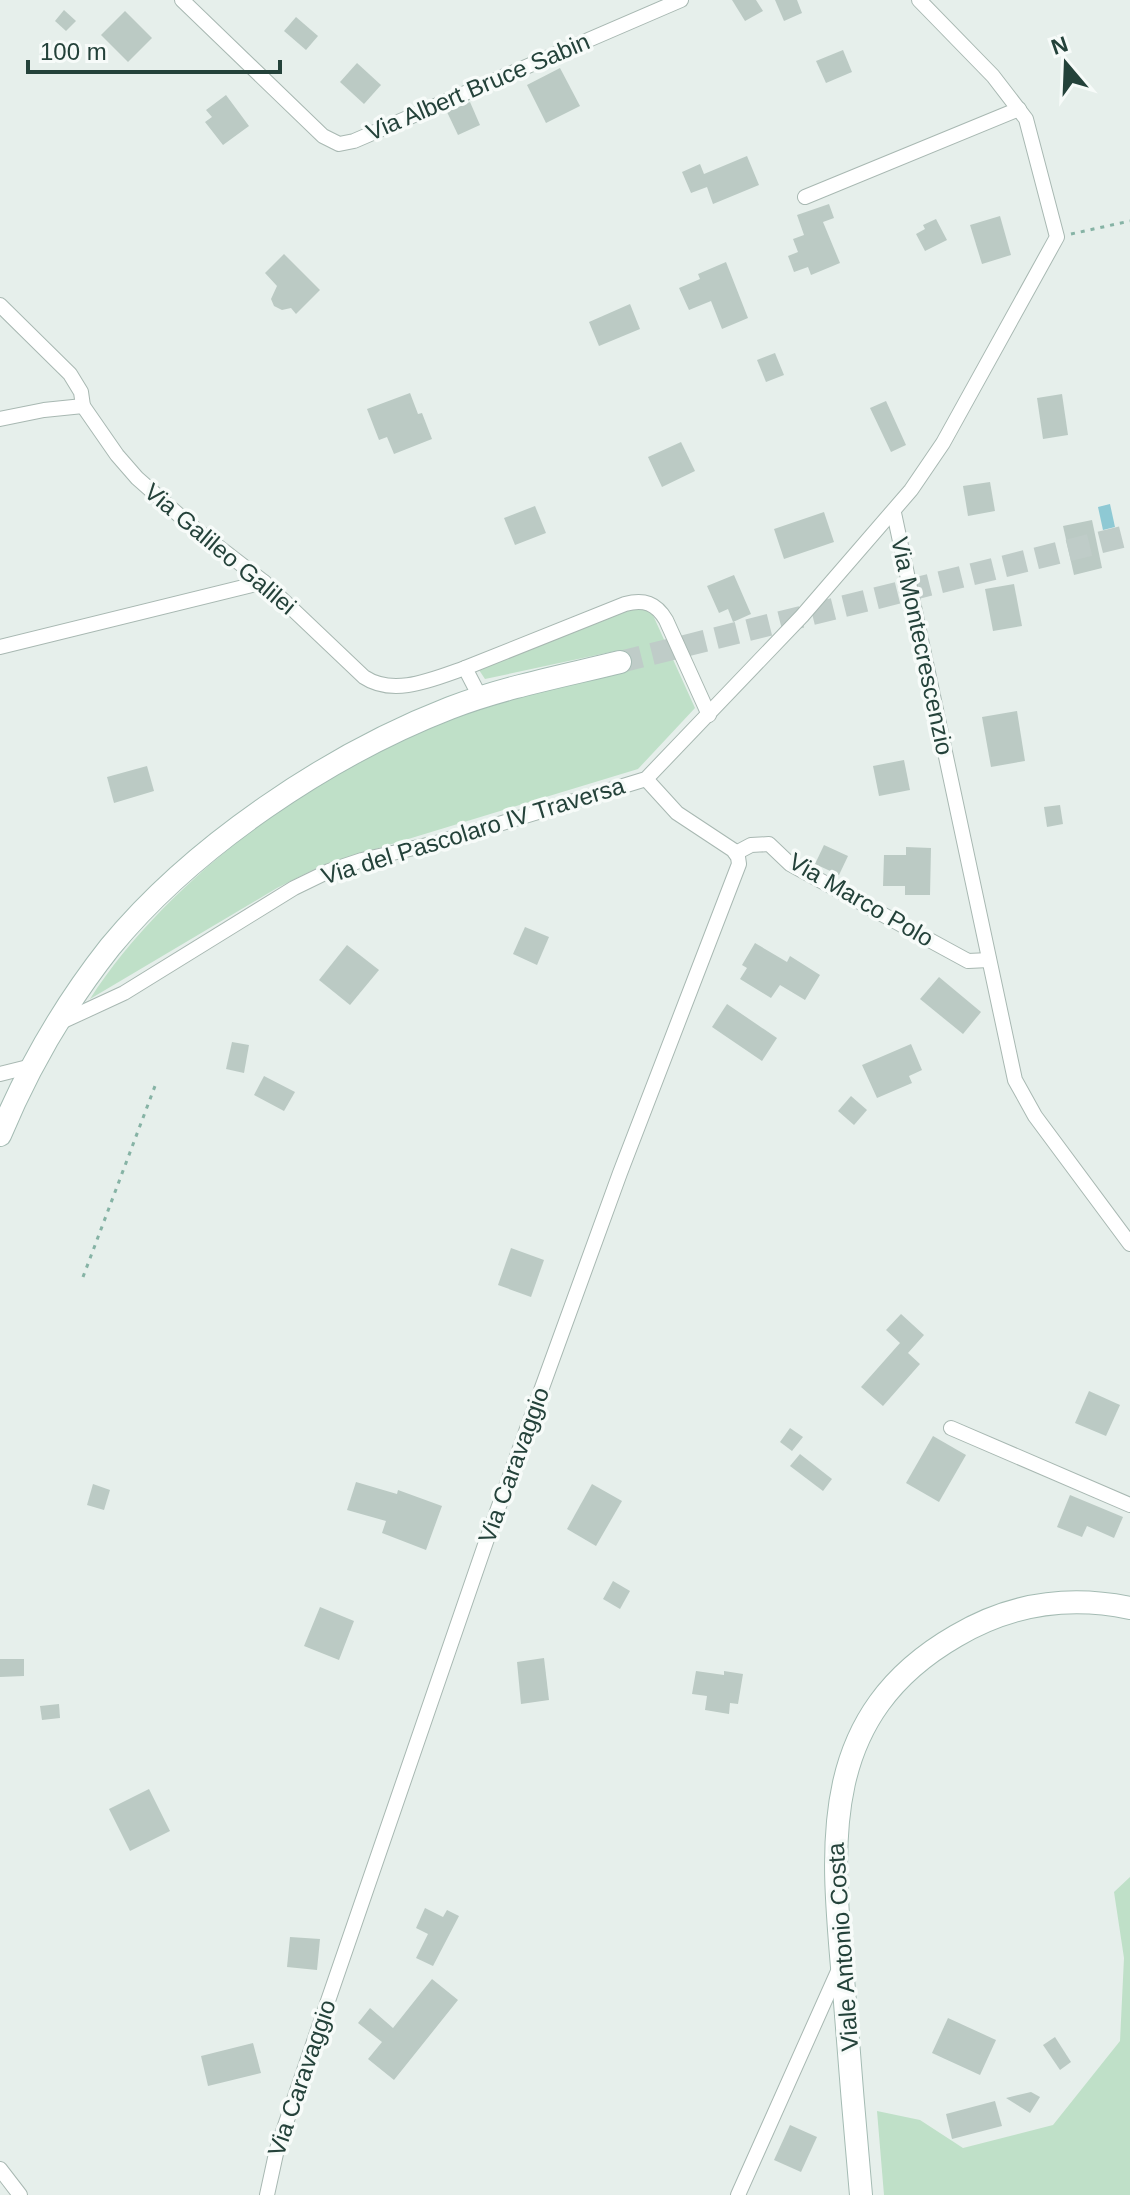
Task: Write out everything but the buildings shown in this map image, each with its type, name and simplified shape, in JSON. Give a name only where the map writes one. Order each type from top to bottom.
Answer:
[{"type":"main road","points":[[0,1135],[32,1066],[56,1024],[96,966],[124,931],[220,843],[277,800],[345,759],[417,722],[480,697],[620,662]]},
{"type":"main road","name":"Viale Antonio Costa","points":[[861,2195],[834,1852],[836,1821],[854,1748],[883,1697],[908,1670],[971,1627],[998,1614],[1060,1602],[1103,1603],[1130,1608]]},
{"type":"street","name":"Via Albert Bruce Sabin","points":[[182,0],[323,136],[344,144],[416,116],[681,0]]},
{"type":"street","points":[[919,0],[993,76],[1026,119],[1057,237]]},
{"type":"street","points":[[805,197],[1019,109]]},
{"type":"street","name":"Via Montecrescenzio","points":[[1057,237],[943,443],[894,513],[1018,1087],[1035,1116],[1130,1244]]},
{"type":"street","name":"Via Galileo Galilei","points":[[0,305],[72,377],[81,392],[83,406],[117,455],[145,487],[264,582],[359,672],[379,685],[405,686],[465,668],[625,604],[646,602],[656,607],[666,620],[709,715]]},
{"type":"street","points":[[0,419],[83,406]]},
{"type":"street","name":"Via del Pascolaro IV Traversa","points":[[56,1024],[162,971],[294,888],[321,875],[354,862],[440,842],[646,779],[709,715],[894,513]]},
{"type":"street","points":[[0,647],[264,582]]},
{"type":"street","points":[[465,668],[480,697]]},
{"type":"street","points":[[646,779],[677,813],[736,853]]},
{"type":"street","name":"Via Marco Polo","points":[[736,853],[751,845],[769,844],[790,864],[968,961],[989,960]]},
{"type":"street","name":"Via Caravaggio","points":[[267,2195],[277,2149],[487,1539],[625,1158],[739,864],[736,853]]},
{"type":"street","points":[[0,1074],[32,1066]]},
{"type":"street","points":[[951,1428],[1130,1505]]},
{"type":"street","points":[[738,2195],[841,1965]]},
{"type":"street","points":[[0,2169],[20,2195]]},
{"type":"path","points":[[1057,237],[1130,221]]},
{"type":"path","points":[[83,1277],[155,1086]]},
{"type":"green space","points":[[646,608],[652,613],[695,708],[638,769],[323,865],[277,888],[90,999],[123,953],[209,865],[311,789],[419,729],[472,708],[625,669],[620,650],[485,679],[479,670],[630,610]]},
{"type":"green space","points":[[1130,1877],[1130,2195],[884,2195],[877,2111],[920,2120],[963,2148],[1053,2125],[1120,2041],[1124,1958],[1114,1892]]},
{"type":"water","points":[[1110,504],[1115,527],[1103,530],[1098,507]]},
{"type":"tunnel","points":[[620,662],[1130,535]]}]
